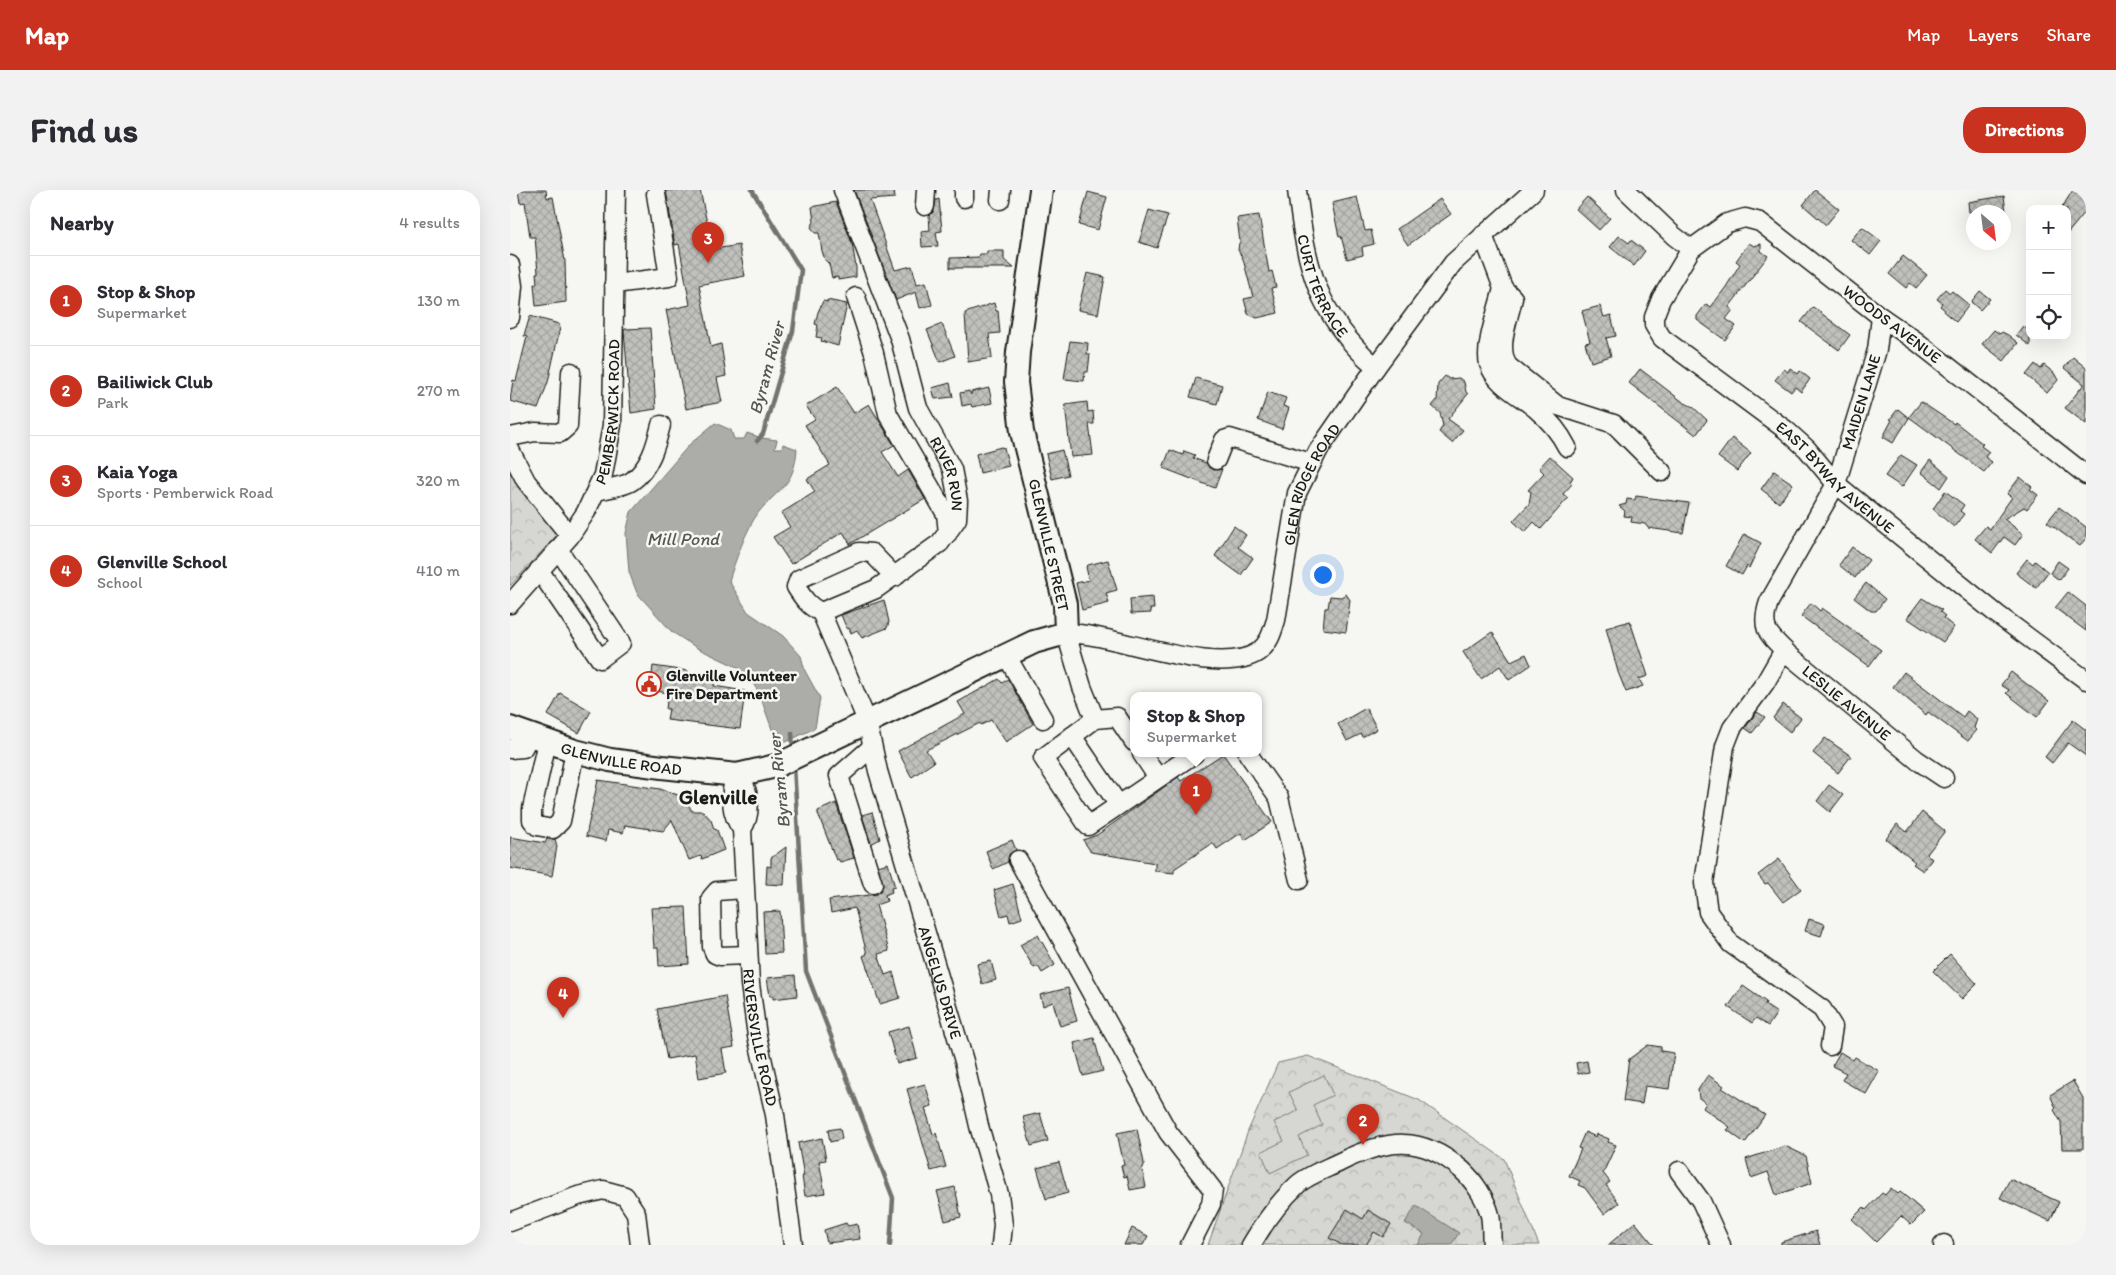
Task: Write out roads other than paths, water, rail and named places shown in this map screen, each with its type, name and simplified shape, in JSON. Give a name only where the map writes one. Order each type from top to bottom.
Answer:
[{"type":"main road","name":"GLENVILLE STREET","points":[[737,775],[776,766],[1034,642],[1066,633],[1065,604],[1028,458],[1018,408],[1016,382],[1018,352],[1041,190]]},
{"type":"main road","name":"GLENVILLE ROAD","points":[[529,735],[574,751],[610,760],[737,775]]},
{"type":"street","name":"PEMBERWICK ROAD","points":[[510,604],[564,542],[597,491],[603,475],[612,425],[616,190]]},
{"type":"street","name":"RIVER RUN","points":[[822,612],[876,589],[940,543],[957,519],[958,501],[952,469],[918,408],[900,339],[843,190]]},
{"type":"street","name":"CURT TERRACE","points":[[1297,190],[1310,271],[1318,294],[1328,312],[1365,358],[1376,368]]},
{"type":"street","name":"GLEN RIDGE ROAD","points":[[1066,633],[1091,636],[1182,656],[1223,660],[1245,658],[1257,652],[1271,637],[1298,493],[1311,463],[1331,429],[1453,263],[1534,190]]},
{"type":"street","points":[[1626,190],[1674,236],[1691,249]]},
{"type":"street","points":[[614,284],[669,277],[656,194]]},
{"type":"street","name":"WOODS AVENUE","points":[[1691,249],[1727,223],[1745,218],[1760,222],[1881,317],[1916,341],[2086,476]]},
{"type":"street","points":[[1483,235],[1503,288],[1513,298],[1502,348],[1503,358],[1508,366],[1558,406],[1614,424],[1662,472]]},
{"type":"street","name":"EAST BYWAY AVENUE","points":[[1691,249],[1661,299],[1654,316],[1654,325],[1662,338],[1786,430],[1807,449],[1836,484],[1998,615],[2086,680]]},
{"type":"street","points":[[510,265],[513,286],[510,318]]},
{"type":"street","points":[[1503,288],[1489,347],[1489,364],[1501,382],[1537,410],[1561,435],[1568,447]]},
{"type":"street","points":[[856,297],[874,353],[888,414],[946,514],[948,533]]},
{"type":"street","name":"MAIDEN LANE","points":[[1764,618],[1769,602],[1836,484],[1877,350],[1881,317]]},
{"type":"street","points":[[510,437],[535,432],[560,433],[566,430],[568,426],[571,372]]},
{"type":"street","points":[[597,491],[631,482],[655,450],[661,425]]},
{"type":"street","points":[[1216,460],[1224,440],[1230,438],[1311,463]]},
{"type":"street","points":[[510,450],[526,481],[564,542],[621,643],[600,659],[540,570]]},
{"type":"street","points":[[867,721],[822,612],[812,608],[796,586],[799,579],[859,552],[867,551],[872,553],[895,577]]},
{"type":"street","name":"LESLIE AVENUE","points":[[1764,618],[1770,635],[1784,650],[1916,760],[1944,778]]},
{"type":"street","points":[[1066,633],[1082,688],[1095,718]]},
{"type":"street","points":[[1784,650],[1765,683],[1732,728],[1726,746],[1704,883],[1705,898],[1708,912],[1730,944],[1822,1008],[1833,1027],[1830,1046]]},
{"type":"street","points":[[1006,655],[1043,719]]},
{"type":"street","points":[[1130,736],[1117,717],[1095,718],[1043,758],[1088,826],[1190,757]]},
{"type":"street","name":"ANGELUS DRIVE","points":[[867,721],[872,747],[925,934],[964,1061],[979,1126],[993,1168],[1003,1225],[1000,1245]]},
{"type":"street","points":[[510,749],[522,748],[529,735]]},
{"type":"street","points":[[529,735],[541,773],[532,809],[532,820],[537,826],[553,829],[561,821],[574,751]]},
{"type":"street","points":[[1072,736],[1118,804]]},
{"type":"street","points":[[872,747],[839,776],[873,884]]},
{"type":"street","points":[[1144,757],[1158,778]]},
{"type":"street","points":[[1250,757],[1279,798],[1299,880]]},
{"type":"street","name":"RIVERSVILLE ROAD","points":[[737,775],[746,787],[749,815],[742,829],[744,889],[748,955],[757,1036],[775,1115],[793,1245]]},
{"type":"street","points":[[1018,860],[1168,1132],[1213,1190],[1211,1204],[1190,1245]]},
{"type":"street","points":[[744,889],[717,892],[711,898],[712,947],[715,954],[720,956],[748,955]]},
{"type":"street","points":[[1251,1245],[1266,1218],[1298,1184],[1367,1149],[1395,1144],[1416,1145],[1446,1156],[1468,1175],[1479,1191],[1490,1214],[1492,1245]]},
{"type":"street","points":[[1679,1171],[1701,1201],[1721,1245]]},
{"type":"street","points":[[510,1222],[578,1196],[603,1190],[625,1196],[636,1212],[640,1245]]},
{"type":"water","name":"Mill Pond","points":[[715,423],[731,430],[734,439],[744,439],[747,433],[777,440],[775,448],[782,448],[783,444],[797,449],[789,480],[758,513],[749,528],[729,581],[748,612],[783,636],[801,656],[805,671],[820,698],[815,728],[778,746],[759,693],[749,677],[737,667],[697,648],[672,632],[637,593],[629,572],[626,533],[631,512],[690,444]]},
{"type":"water","points":[[1416,1206],[1459,1233],[1451,1245],[1418,1245],[1424,1234],[1405,1223]]},
{"type":"waterway","name":"Byram River","points":[[752,190],[801,270],[793,331],[763,434],[757,441]]},
{"type":"waterway","name":"Byram River","points":[[792,733],[793,750]]},
{"type":"waterway","name":"Byram River","points":[[794,766],[806,971],[893,1198],[890,1245]]},
{"type":"place","name":"Kaia Yoga","points":[[708,263]]},
{"type":"place","name":"Glenville Volunteer Fire Department","points":[[649,684]]},
{"type":"place","name":"Stop & Shop","points":[[1196,815]]},
{"type":"place","name":"Glenville School","points":[[563,1018]]},
{"type":"place","name":"Bailiwick Club","points":[[1363,1145]]},
{"type":"district","name":"Glenville","points":[[718,796]]}]
